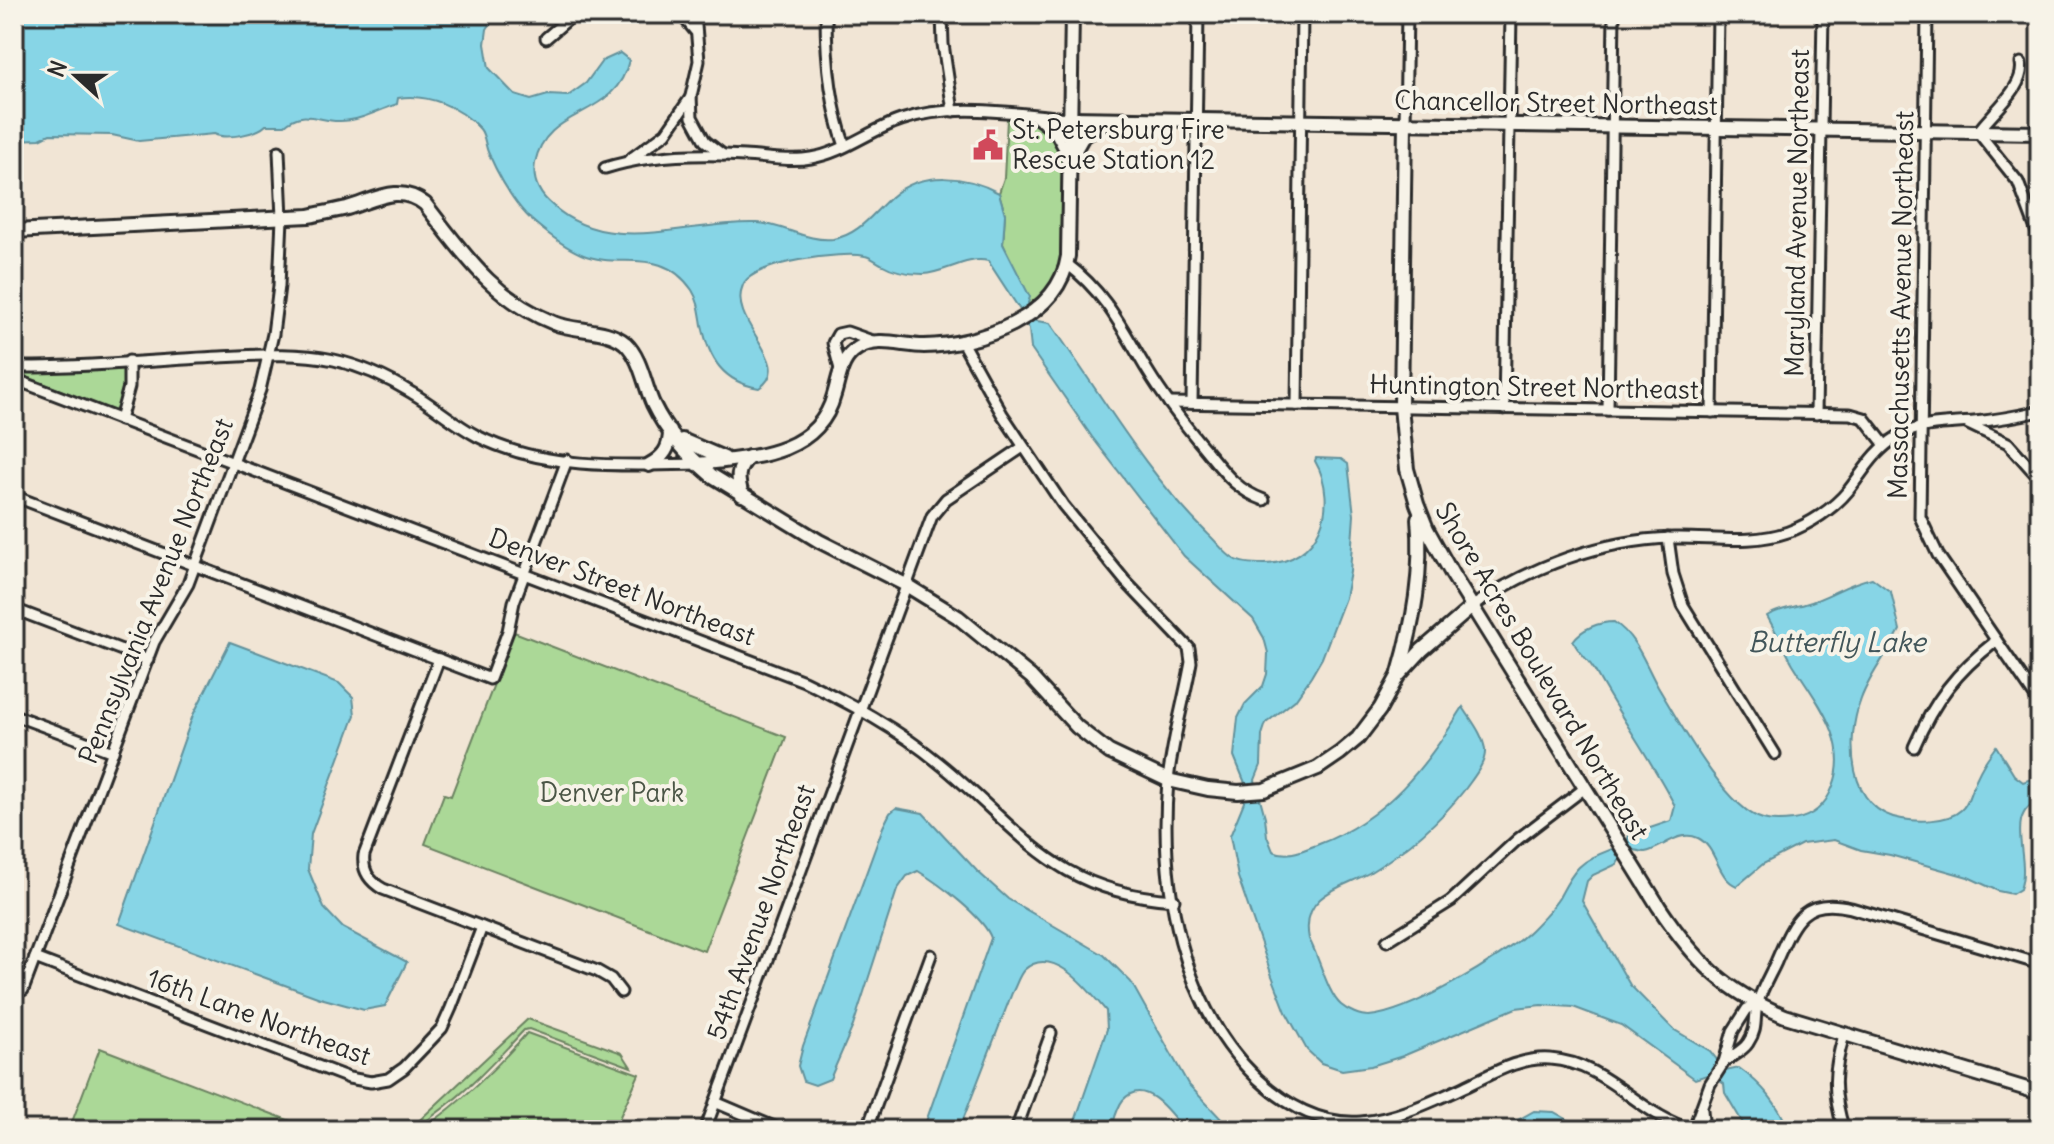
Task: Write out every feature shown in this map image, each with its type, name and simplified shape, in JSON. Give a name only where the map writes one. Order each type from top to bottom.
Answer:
[{"type":"street","points":[[546,38],[574,14]]},
{"type":"street","points":[[681,14],[695,31]]},
{"type":"street","points":[[695,14],[699,61],[691,96],[694,126],[705,141],[723,155]]},
{"type":"street","points":[[826,14],[831,86],[845,146]]},
{"type":"street","points":[[942,14],[953,111]]},
{"type":"street","points":[[840,369],[833,343],[838,334],[852,333],[875,342],[923,346],[962,342],[988,335],[1018,320],[1052,295],[1064,277],[1067,264],[1072,14]]},
{"type":"street","points":[[1192,403],[1198,14]]},
{"type":"street","points":[[1297,405],[1302,14]]},
{"type":"street","name":"Shore Acres Boulevard Northeast","points":[[1407,14],[1401,407],[1407,469],[1427,529],[1659,907],[1695,957],[1711,973],[1757,1005],[1844,1035],[2040,1093]]},
{"type":"street","points":[[1504,409],[1511,14]]},
{"type":"street","points":[[1608,410],[1614,14]]},
{"type":"street","points":[[1712,412],[1718,14]]},
{"type":"street","name":"Maryland Avenue Northeast","points":[[1816,414],[1823,14]]},
{"type":"street","name":"Massachusetts Avenue Northeast","points":[[1927,14],[1919,505],[1924,528],[1938,555],[2040,704]]},
{"type":"street","points":[[2021,63],[2023,73],[2019,84],[1978,132],[2018,182],[2040,240]]},
{"type":"street","points":[[626,161],[666,133],[691,96]]},
{"type":"street","points":[[605,168],[626,161],[676,156],[811,158],[900,120],[953,111],[1070,118]]},
{"type":"street","points":[[1032,115],[1055,132],[1070,160]]},
{"type":"street","name":"Chancellor Street Northeast","points":[[1070,118],[2040,133]]},
{"type":"street","points":[[1070,160],[1078,142],[1088,131],[1114,118]]},
{"type":"street","name":"Pennsylvania Avenue Northeast","points":[[23,990],[148,660],[163,625],[180,600],[260,390],[278,308],[282,218],[279,151]]},
{"type":"street","points":[[14,231],[282,218],[330,212],[388,193],[415,197],[425,204],[474,268],[509,297],[552,322],[606,334],[625,344],[635,357],[654,405],[697,464],[819,541],[906,585],[958,617],[1002,651],[1077,727],[1109,752],[1168,780],[1198,788],[1238,792],[1264,790],[1318,768],[1358,738],[1380,709],[1398,676],[1414,620],[1418,587],[1417,504]]},
{"type":"street","points":[[1067,264],[1084,276],[1118,318],[1169,403],[1235,485],[1247,494],[1264,500]]},
{"type":"street","points":[[14,367],[269,354],[325,359],[369,371],[414,393],[482,439],[518,451],[567,460],[649,465],[697,464],[781,450],[810,434],[830,407],[840,369],[853,352],[875,342]]},
{"type":"street","points":[[962,342],[1023,447],[1093,542],[1154,613],[1189,648],[1191,662],[1168,780],[1167,846],[1174,900],[1192,975],[1208,1015],[1233,1053],[1273,1093],[1305,1113],[1335,1121],[1374,1120],[1431,1102],[1503,1068],[1548,1059],[1577,1064],[1599,1073],[1667,1121],[1693,1130],[1710,1084],[1724,1062],[1733,1031],[1747,1009],[1757,1005]]},
{"type":"street","points":[[120,420],[129,387],[129,361]]},
{"type":"street","name":"Denver Street Northeast","points":[[14,379],[804,681],[859,709],[937,761],[1019,837],[1052,863],[1115,891],[1174,900]]},
{"type":"street","name":"Huntington Street Northeast","points":[[1169,403],[1858,416],[1869,423],[1885,445]]},
{"type":"street","points":[[1398,676],[1436,636],[1473,606],[1506,584],[1555,562],[1607,547],[1668,538],[1753,540],[1802,526],[1838,502],[1885,445],[1921,427],[2040,411]]},
{"type":"street","points":[[1963,423],[2008,443],[2040,479]]},
{"type":"street","points":[[670,431],[694,447],[731,459]]},
{"type":"street","points":[[649,465],[665,453],[670,431]]},
{"type":"street","name":"54th Avenue Northeast","points":[[705,1130],[927,527],[940,503],[1023,447]]},
{"type":"street","points":[[742,495],[738,476],[742,463],[749,457]]},
{"type":"street","points":[[14,496],[490,679],[508,631],[514,602],[567,460]]},
{"type":"street","points":[[1668,538],[1673,574],[1683,605],[1775,754]]},
{"type":"street","points":[[14,609],[148,660]]},
{"type":"street","points":[[1914,747],[1952,680],[1996,641]]},
{"type":"street","points":[[439,659],[364,855],[367,875],[376,885],[597,971],[611,979],[621,992]]},
{"type":"street","points":[[14,715],[113,752]]},
{"type":"street","points":[[1387,941],[1451,901],[1518,839],[1585,788]]},
{"type":"street","points":[[1724,1062],[1748,1043],[1758,1022],[1757,1005],[1790,928],[1803,913],[1819,905],[1837,904],[1871,913],[2040,964]]},
{"type":"street","name":"16th Lane Northeast","points":[[35,958],[337,1074],[371,1082],[388,1079],[404,1068],[442,1028],[482,927]]},
{"type":"street","points":[[867,1130],[931,955]]},
{"type":"street","points":[[1016,1130],[1051,1033]]},
{"type":"street","points":[[1844,1035],[1835,1064],[1833,1085],[1844,1130]]},
{"type":"street","points":[[715,1102],[781,1130]]},
{"type":"street","points":[[1702,1103],[1704,1130]]},
{"type":"green space","points":[[1007,119],[1039,127],[1062,151],[1060,269],[1046,294],[1030,307],[1003,244],[1005,214],[999,193],[1004,178]]},
{"type":"green space","points":[[121,367],[125,372],[124,393],[114,411],[17,373]]},
{"type":"green space","name":"Denver Park","points":[[514,632],[786,737],[704,951],[425,844],[444,794],[451,796]]},
{"type":"green space","points":[[528,1019],[622,1053],[631,1067],[529,1029],[524,1030],[459,1096],[409,1130]]},
{"type":"green space","points":[[527,1033],[639,1074],[614,1130],[421,1130],[477,1085]]},
{"type":"green space","points":[[100,1048],[314,1130],[69,1130]]},
{"type":"water","name":"Butterfly Lake","points":[[14,14],[497,14],[487,29],[485,44],[489,68],[515,95],[531,100],[548,95],[568,96],[586,83],[602,61],[620,53],[629,60],[622,80],[610,94],[552,131],[542,144],[534,170],[540,192],[547,201],[575,221],[599,230],[651,233],[757,223],[814,238],[833,239],[858,228],[891,197],[916,182],[958,179],[999,193],[1005,214],[1003,244],[1030,297],[1028,303],[1037,321],[1050,323],[1164,485],[1231,557],[1245,563],[1264,564],[1299,554],[1320,529],[1325,512],[1325,495],[1316,458],[1341,459],[1348,464],[1354,515],[1345,598],[1322,658],[1311,677],[1295,700],[1266,723],[1262,735],[1261,765],[1255,780],[1273,851],[1285,854],[1302,851],[1343,833],[1385,805],[1435,749],[1463,707],[1482,738],[1485,755],[1481,765],[1444,813],[1383,864],[1325,895],[1310,913],[1309,939],[1327,983],[1341,1005],[1354,1013],[1369,1016],[1386,1013],[1430,995],[1478,969],[1531,930],[1553,907],[1573,874],[1584,863],[1627,842],[1629,835],[1671,821],[1675,806],[1666,789],[1593,667],[1573,641],[1586,630],[1602,623],[1614,622],[1629,635],[1690,741],[1734,799],[1763,819],[1793,820],[1813,813],[1827,799],[1833,786],[1838,753],[1821,707],[1767,616],[1872,578],[1891,592],[1900,630],[1869,681],[1856,716],[1853,753],[1861,789],[1871,803],[1884,813],[1902,819],[1916,821],[1949,817],[1965,805],[1996,746],[2014,775],[2023,782],[2040,776],[2040,800],[2029,807],[2020,827],[2023,877],[2020,889],[2012,894],[1998,891],[1968,877],[1861,850],[1834,840],[1802,844],[1763,864],[1737,886],[1725,877],[1704,842],[1691,836],[1677,838],[1645,852],[1632,850],[1617,864],[1587,881],[1582,901],[1630,985],[1673,1029],[1710,1051],[1726,1071],[1739,1068],[1755,1081],[1775,1103],[1789,1130],[1747,1130],[1725,1093],[1724,1084],[1710,1074],[1695,1079],[1621,1025],[1573,1007],[1541,1005],[1516,1008],[1403,1056],[1371,1066],[1342,1070],[1321,1063],[1307,1050],[1286,1012],[1238,877],[1230,836],[1244,802],[1245,783],[1234,756],[1238,718],[1245,704],[1263,686],[1267,674],[1268,653],[1264,638],[1253,619],[1184,556],[1092,437],[1031,349],[1029,329],[1020,310],[988,261],[972,261],[918,274],[891,269],[865,256],[838,255],[799,260],[763,270],[743,285],[740,299],[744,314],[771,367],[769,378],[759,388],[747,385],[727,374],[714,358],[705,337],[696,298],[680,276],[667,267],[653,263],[596,259],[569,248],[551,236],[527,216],[508,190],[480,129],[453,108],[432,100],[409,97],[398,98],[397,104],[347,121],[298,117],[285,125],[266,125],[256,131],[233,136],[214,134],[139,141],[112,135],[50,134],[40,139],[14,140]]},
{"type":"water","points":[[230,642],[339,683],[353,697],[355,715],[311,834],[308,869],[324,908],[343,928],[407,962],[385,1006],[364,1010],[320,998],[119,924],[193,715]]},
{"type":"water","points":[[896,808],[923,813],[1008,899],[1104,955],[1131,982],[1188,1084],[1224,1122],[1236,1130],[1184,1130],[1157,1100],[1140,1092],[1131,1093],[1123,1100],[1111,1130],[1072,1130],[1107,1029],[1106,1011],[1070,973],[1047,962],[1035,963],[1021,975],[959,1130],[923,1130],[991,938],[970,911],[918,871],[907,876],[897,890],[853,1026],[830,1079],[815,1085],[803,1081],[798,1066],[803,1046],[883,827]]},
{"type":"water","points":[[1534,1111],[1554,1112],[1586,1130],[1500,1130]]},
{"type":"place","name":"St. Petersburg Fire Rescue Station 12","points":[[988,145]]}]
